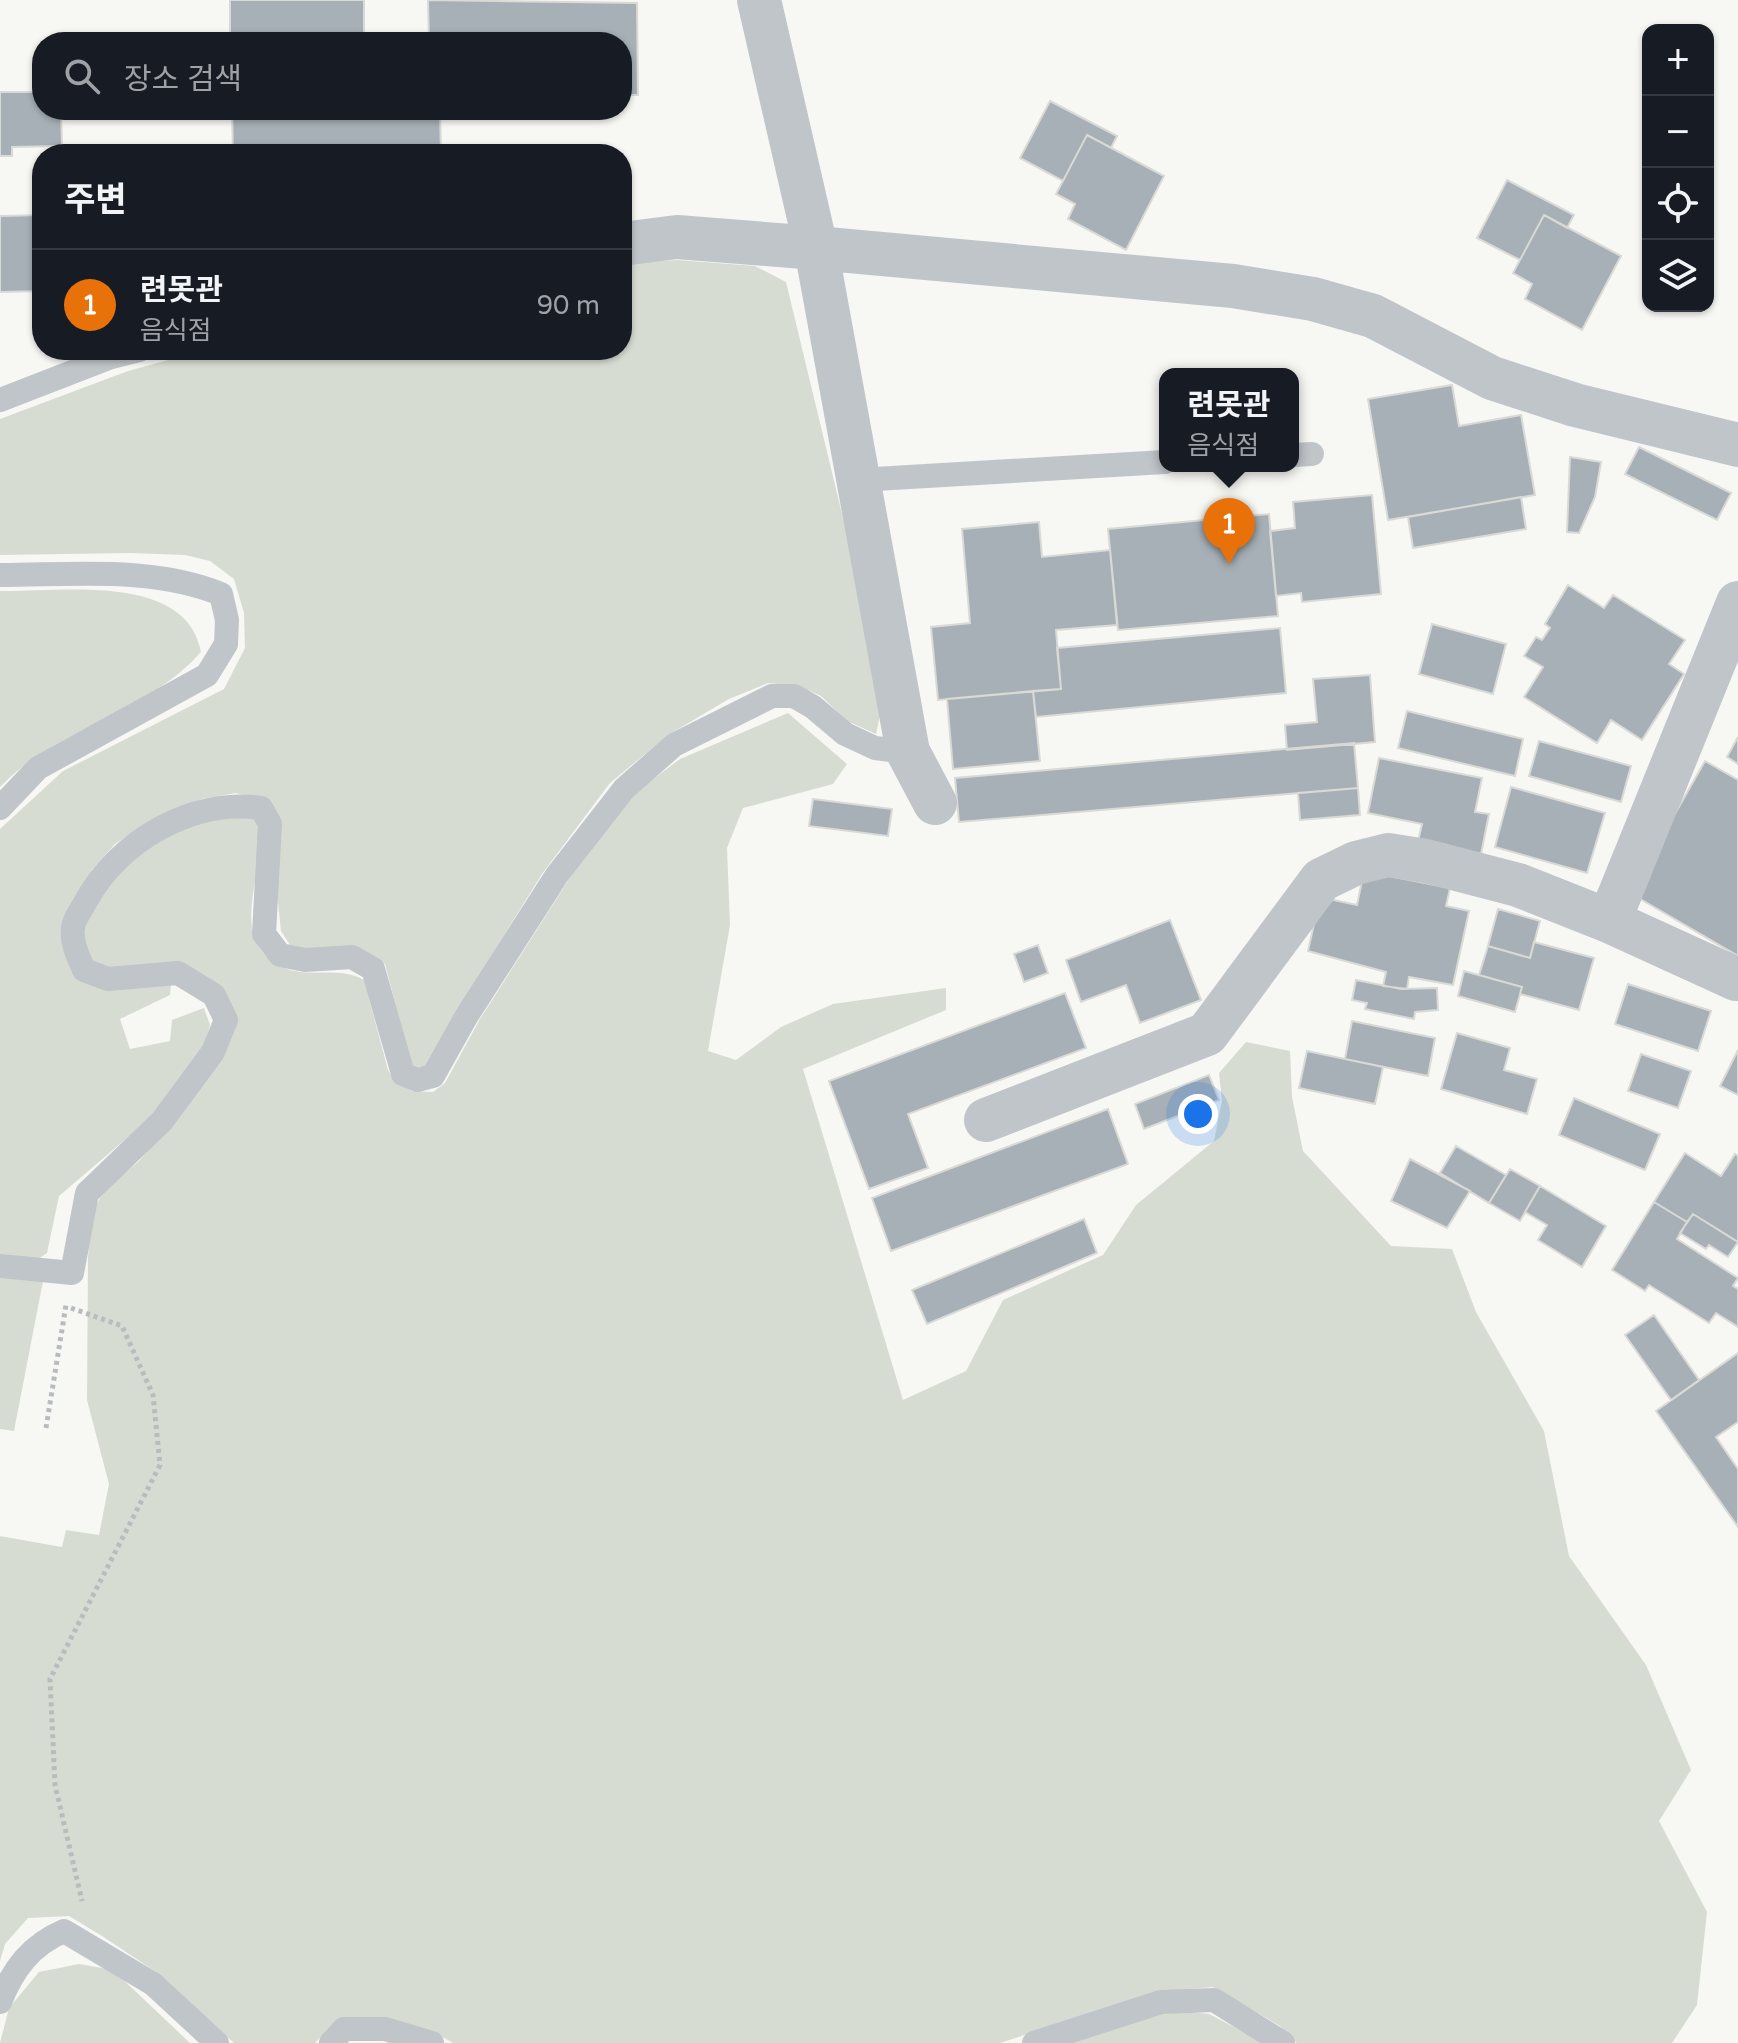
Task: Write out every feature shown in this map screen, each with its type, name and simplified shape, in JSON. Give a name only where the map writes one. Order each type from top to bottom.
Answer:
[{"type":"street","points":[[759,0],[816,248],[908,752],[935,803]]},
{"type":"street","points":[[632,243],[677,237],[816,248],[1233,286],[1313,299],[1373,316],[1492,378],[1575,405],[1738,445]]},
{"type":"street","points":[[1609,921],[1738,603]]},
{"type":"street","points":[[986,1120],[1207,1034],[1321,880],[1356,863],[1388,855],[1426,861],[1518,885],[1609,921],[1736,979]]},
{"type":"lane","points":[[0,400],[103,360]]},
{"type":"lane","points":[[858,480],[1159,462]]},
{"type":"lane","points":[[0,575],[135,575],[189,581],[221,594],[227,620],[226,644],[207,675],[38,768],[0,808]]},
{"type":"lane","points":[[0,1266],[72,1273],[87,1193],[162,1121],[213,1052],[226,1020],[214,995],[178,973],[108,979],[84,970],[76,951],[72,927],[100,875],[125,851],[150,835],[207,809],[233,804],[261,808],[270,824],[264,934],[280,955],[305,960],[352,957],[373,969],[403,1074],[418,1080],[433,1076],[466,1017],[557,875],[624,789],[674,745],[772,696],[794,696],[813,707],[845,734],[875,748],[908,752]]},
{"type":"lane","points":[[0,2002],[20,1962],[41,1941],[64,1931],[153,1984],[217,2043]]},
{"type":"lane","points":[[1034,2043],[1161,2002],[1214,2000],[1283,2043]]},
{"type":"lane","points":[[331,2043],[344,2029],[385,2029],[432,2043]]},
{"type":"path","points":[[46,1428],[72,1273]]},
{"type":"path","points":[[66,1306],[122,1326],[153,1395],[160,1465],[50,1679],[55,1785],[95,1949]]},
{"type":"shaded area","points":[[678,260],[755,266],[786,282],[885,692],[876,734],[847,721],[821,696],[799,686],[768,683],[729,699],[668,735],[610,783],[542,874],[455,1014],[428,1065],[422,1068],[411,1064],[385,964],[355,946],[309,950],[290,945],[281,931],[267,801],[236,793],[202,799],[141,827],[115,844],[92,870],[65,925],[75,971],[171,984],[170,995],[120,1019],[130,1049],[170,1041],[172,1020],[204,1008],[210,1025],[204,1050],[154,1115],[59,1196],[47,1253],[38,1259],[0,1254],[0,829],[63,771],[224,689],[245,648],[244,613],[234,579],[210,561],[185,555],[131,553],[0,555],[0,419],[128,371],[168,360],[632,360],[632,262]]},
{"type":"shaded area","points":[[87,590],[147,598],[172,609],[191,626],[201,652],[155,691],[47,750],[0,787],[0,591]]},
{"type":"shaded area","points":[[788,713],[847,764],[833,784],[743,808],[727,848],[730,925],[708,1051],[736,1060],[781,1027],[833,1004],[946,988],[946,1010],[803,1069],[903,1400],[966,1371],[1003,1300],[1103,1255],[1136,1205],[1214,1141],[1222,1101],[1219,1073],[1246,1042],[1290,1051],[1292,1097],[1303,1151],[1391,1246],[1452,1249],[1476,1312],[1544,1431],[1569,1556],[1646,1665],[1691,1770],[1659,1821],[1707,1912],[1697,2005],[1672,2043],[1297,2043],[1280,2026],[1213,1987],[1159,1992],[1000,2043],[453,2043],[411,2025],[353,2019],[337,2020],[315,2043],[234,2043],[156,1972],[69,1916],[28,1918],[5,1944],[0,1961],[0,1536],[62,1547],[66,1530],[99,1535],[109,1484],[87,1400],[88,1256],[93,1213],[103,1191],[138,1162],[177,1118],[236,1019],[173,964],[111,968],[94,962],[87,954],[84,932],[100,894],[113,876],[134,859],[187,825],[217,814],[255,818],[259,856],[251,918],[254,936],[263,953],[290,970],[344,973],[364,980],[388,1070],[395,1082],[412,1091],[433,1092],[445,1083],[480,1019],[573,873],[632,795],[680,759]]},
{"type":"shaded area","points":[[0,1277],[43,1281],[14,1431],[0,1429]]},
{"type":"shaded area","points":[[79,1964],[113,1970],[190,2043],[0,2043],[9,2008],[39,1972]]},
{"type":"shaded area","points":[[1167,2009],[1209,2014],[1265,2043],[1065,2043]]},
{"type":"building","points":[[230,0],[364,0],[364,32],[230,32]]},
{"type":"building","points":[[428,0],[637,3],[638,95],[632,95],[632,32],[429,32]]},
{"type":"building","points":[[0,92],[32,92],[32,120],[61,120],[62,144],[12,147],[12,156],[0,156]]},
{"type":"building","points":[[1050,101],[1117,136],[1111,148],[1087,135],[1063,181],[1020,158]]},
{"type":"building","points":[[232,120],[440,120],[441,144],[233,144]]},
{"type":"building","points":[[1087,135],[1164,176],[1126,250],[1068,219],[1075,204],[1056,194]]},
{"type":"building","points":[[1507,180],[1574,215],[1567,228],[1544,215],[1520,260],[1477,238]]},
{"type":"building","points":[[32,215],[32,291],[0,292],[0,216]]},
{"type":"building","points":[[1544,215],[1621,256],[1582,330],[1525,299],[1532,284],[1513,273]]},
{"type":"building","points":[[1452,385],[1459,426],[1521,415],[1535,495],[1388,520],[1368,399]]},
{"type":"building","points":[[1639,447],[1731,493],[1717,520],[1625,474]]},
{"type":"building","points":[[1570,457],[1601,462],[1595,497],[1579,533],[1567,532]]},
{"type":"building","points":[[1372,495],[1381,594],[1302,602],[1301,593],[1276,596],[1270,531],[1295,528],[1293,502]]},
{"type":"building","points":[[1521,497],[1526,529],[1413,548],[1408,517]]},
{"type":"building","points":[[1269,514],[1278,616],[1118,630],[1108,529]]},
{"type":"building","points":[[1039,522],[1042,557],[1110,550],[1117,625],[1056,630],[1061,689],[938,700],[931,627],[970,623],[962,529]]},
{"type":"building","points":[[1568,585],[1604,608],[1613,595],[1685,640],[1669,664],[1684,674],[1642,740],[1611,720],[1597,743],[1524,697],[1543,667],[1524,656],[1536,637],[1542,640],[1550,628],[1545,624]]},
{"type":"building","points":[[1432,624],[1506,644],[1493,694],[1419,674]]},
{"type":"building","points":[[1280,628],[1286,693],[1036,717],[1033,691],[1061,689],[1057,648]]},
{"type":"building","points":[[1370,675],[1375,742],[1287,750],[1285,725],[1317,722],[1313,679]]},
{"type":"building","points":[[1033,691],[1040,761],[953,769],[947,699]]},
{"type":"building","points":[[1407,711],[1523,739],[1515,776],[1398,748]]},
{"type":"building","points":[[1738,737],[1738,764],[1727,757]]},
{"type":"building","points":[[1539,741],[1631,766],[1621,802],[1529,776]]},
{"type":"building","points":[[1354,743],[1358,788],[959,822],[955,778]]},
{"type":"building","points":[[1379,758],[1482,778],[1475,812],[1489,814],[1481,854],[1418,842],[1422,824],[1368,813]]},
{"type":"building","points":[[1705,761],[1738,780],[1738,956],[1630,893]]},
{"type":"building","points":[[1511,787],[1605,813],[1587,873],[1495,847]]},
{"type":"building","points":[[1358,788],[1360,815],[1300,820],[1298,793]]},
{"type":"building","points":[[813,799],[892,809],[888,836],[809,826]]},
{"type":"building","points":[[1364,871],[1450,888],[1446,906],[1469,911],[1453,985],[1409,977],[1407,989],[1383,986],[1386,972],[1308,951],[1320,897],[1357,905]]},
{"type":"building","points":[[1498,909],[1540,921],[1530,958],[1488,946]]},
{"type":"building","points":[[1170,920],[1201,1000],[1140,1023],[1126,985],[1081,1002],[1066,960]]},
{"type":"building","points":[[1534,942],[1594,958],[1579,1010],[1520,994],[1522,987],[1479,975],[1488,946],[1530,958]]},
{"type":"building","points":[[1038,945],[1048,973],[1024,982],[1014,954]]},
{"type":"building","points":[[1464,971],[1522,987],[1515,1012],[1458,996]]},
{"type":"building","points":[[1356,980],[1401,989],[1437,988],[1438,1010],[1415,1012],[1414,1019],[1365,1009],[1367,1003],[1352,1000]]},
{"type":"building","points":[[1628,984],[1711,1011],[1698,1051],[1615,1024]]},
{"type":"building","points":[[1065,993],[1086,1048],[908,1114],[928,1168],[869,1189],[829,1081]]},
{"type":"building","points":[[1352,1021],[1435,1038],[1428,1076],[1345,1059]]},
{"type":"building","points":[[1457,1033],[1510,1048],[1504,1070],[1537,1079],[1527,1114],[1441,1089]]},
{"type":"building","points":[[1738,1050],[1738,1095],[1720,1086]]},
{"type":"building","points":[[1307,1051],[1383,1067],[1375,1104],[1299,1088]]},
{"type":"building","points":[[1641,1054],[1691,1071],[1678,1108],[1628,1091]]},
{"type":"building","points":[[1209,1075],[1219,1100],[1144,1129],[1135,1104]]},
{"type":"building","points":[[1574,1098],[1660,1134],[1645,1170],[1559,1135]]},
{"type":"building","points":[[1108,1109],[1128,1164],[891,1251],[872,1198]]},
{"type":"building","points":[[1456,1146],[1506,1175],[1489,1203],[1440,1173]]},
{"type":"building","points":[[1685,1153],[1721,1176],[1735,1154],[1738,1156],[1738,1242],[1693,1214],[1687,1222],[1654,1202]]},
{"type":"building","points":[[1410,1159],[1470,1191],[1447,1228],[1391,1201]]},
{"type":"building","points":[[1510,1169],[1540,1186],[1520,1221],[1489,1203]]},
{"type":"building","points":[[1540,1186],[1606,1226],[1582,1267],[1538,1240],[1547,1225],[1525,1212]]},
{"type":"building","points":[[1654,1202],[1687,1222],[1677,1239],[1738,1278],[1733,1286],[1738,1289],[1738,1327],[1716,1313],[1709,1323],[1649,1285],[1645,1291],[1612,1270]]},
{"type":"building","points":[[1693,1214],[1738,1242],[1728,1257],[1709,1245],[1706,1249],[1680,1233]]},
{"type":"building","points":[[1084,1219],[1097,1253],[927,1324],[912,1290]]},
{"type":"building","points":[[1654,1315],[1699,1380],[1671,1400],[1625,1335]]},
{"type":"building","points":[[1738,1353],[1738,1422],[1716,1437],[1738,1469],[1738,1527],[1656,1411]]},
{"type":"place","name":"련못관","points":[[1229,564]]}]
